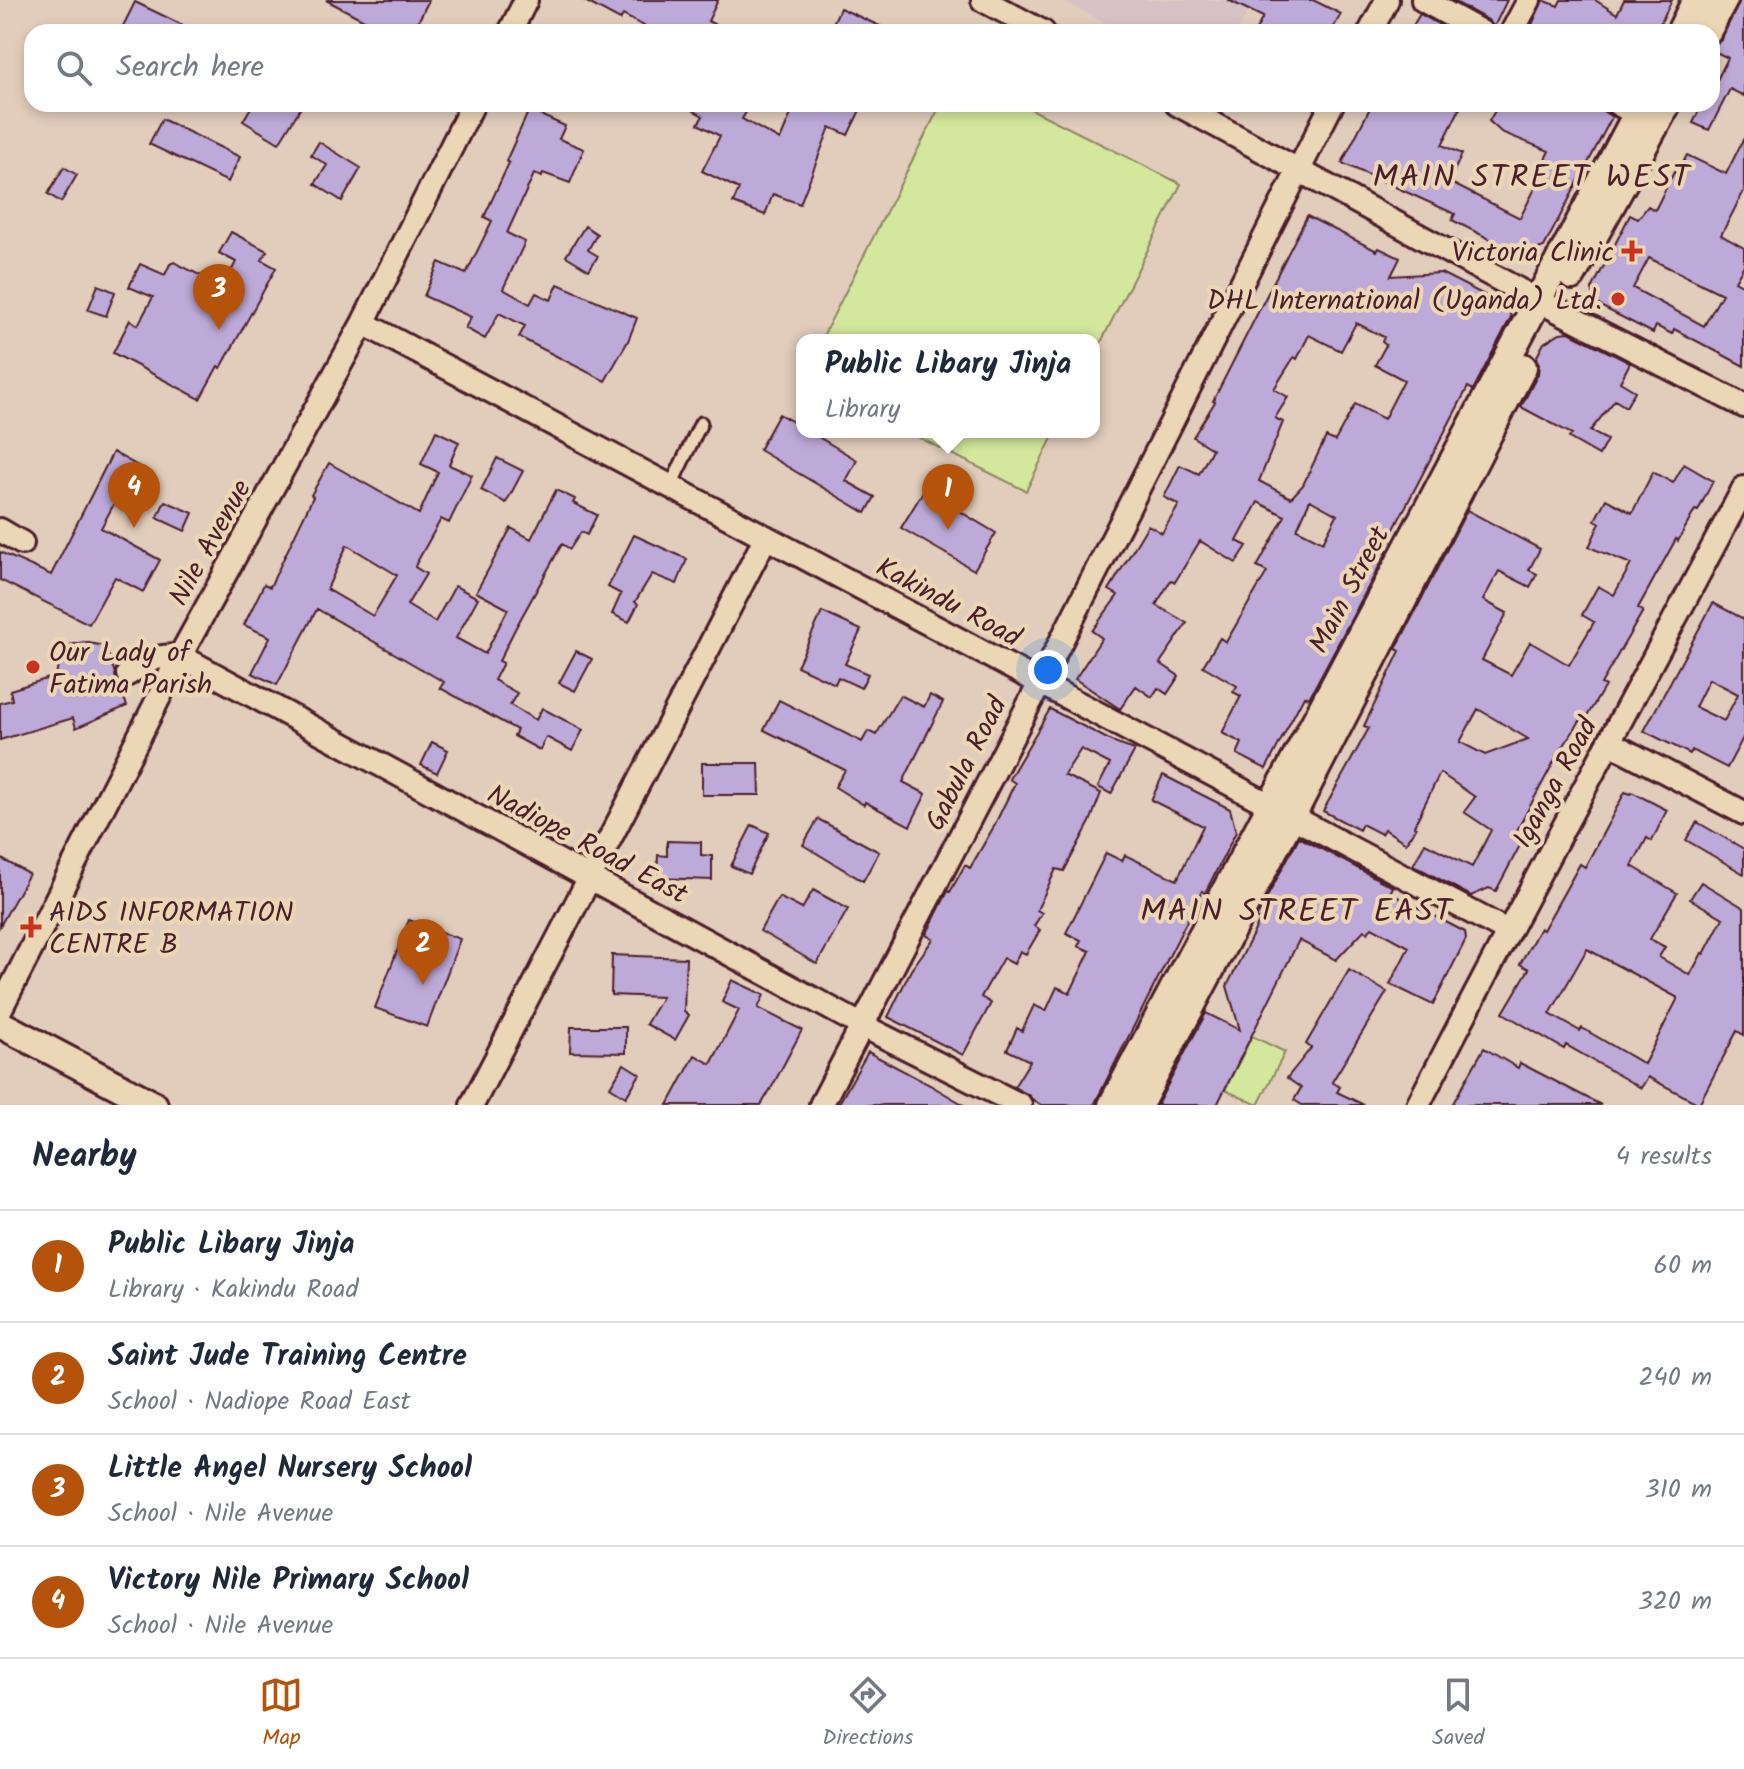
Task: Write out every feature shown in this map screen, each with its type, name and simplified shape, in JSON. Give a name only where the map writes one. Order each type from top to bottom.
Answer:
[{"type":"street","points":[[514,24],[526,0]]},
{"type":"street","points":[[983,0],[1028,24]]},
{"type":"street","points":[[1374,24],[1387,0]]},
{"type":"street","points":[[1423,0],[1466,24]]},
{"type":"street","points":[[1516,24],[1529,0]]},
{"type":"street","points":[[1684,24],[1696,0]]},
{"type":"street","points":[[1711,24],[1724,0]]},
{"type":"street","name":"Nile Avenue","points":[[0,1010],[180,656],[363,323],[469,112]]},
{"type":"street","points":[[1192,112],[1546,305],[1744,406]]},
{"type":"street","name":"Gabula Road","points":[[821,1105],[1040,683],[1328,112]]},
{"type":"street","name":"Main Street","points":[[1546,305],[1631,112]]},
{"type":"street","name":"Main Street","points":[[1139,1105],[1281,810],[1546,305],[1662,112]]},
{"type":"street","name":"Kakindu Road","points":[[363,323],[1507,931]]},
{"type":"street","name":"Iganga Road","points":[[1418,1105],[1507,931],[1744,488]]},
{"type":"street","points":[[0,530],[22,543]]},
{"type":"street","points":[[472,1105],[766,537]]},
{"type":"street","points":[[128,674],[146,660],[180,656]]},
{"type":"street","name":"Nadiope Road East","points":[[180,656],[863,1026],[1020,1105]]},
{"type":"street","points":[[1610,743],[1744,813]]},
{"type":"street","name":"Main Street","points":[[1112,1105],[1281,810]]},
{"type":"street","points":[[0,1024],[154,1105]]},
{"type":"lane","points":[[671,485],[701,423]]},
{"type":"shaded area","points":[[1060,0],[1254,0],[1241,24],[1107,24]]},
{"type":"green space","points":[[937,112],[1037,112],[1181,184],[1100,344],[1100,334],[824,334]]},
{"type":"green space","points":[[920,438],[1052,438],[1026,491]]},
{"type":"green space","points":[[1252,1036],[1285,1052],[1258,1105],[1225,1090]]},
{"type":"building","points":[[326,0],[429,0],[417,24],[372,24]]},
{"type":"building","points":[[583,0],[718,0],[708,21],[713,24],[640,24],[623,15],[620,20]]},
{"type":"building","points":[[1228,0],[1313,0],[1341,14],[1335,24],[1259,24],[1263,17]]},
{"type":"building","points":[[1452,0],[1507,0],[1495,24]]},
{"type":"building","points":[[1543,0],[1558,6],[1561,0],[1595,0],[1617,14],[1624,0],[1672,0],[1660,24],[1532,24]]},
{"type":"building","points":[[1740,0],[1744,0],[1744,96],[1730,89],[1720,109],[1720,74],[1728,58],[1720,54],[1721,40]]},
{"type":"building","points":[[135,2],[180,24],[124,24]]},
{"type":"building","points":[[840,8],[875,24],[833,24]]},
{"type":"building","points":[[1420,14],[1438,24],[1414,24]]},
{"type":"building","points":[[248,112],[298,112],[279,143],[243,121]]},
{"type":"building","points":[[528,112],[565,126],[559,139],[584,149],[570,183],[543,173],[542,177],[534,174],[507,233],[525,242],[503,289],[530,304],[536,293],[551,300],[558,284],[637,318],[605,381],[519,337],[525,326],[499,313],[485,339],[465,328],[471,317],[424,296],[439,262],[466,274],[492,221],[484,217],[509,163],[506,161]]},
{"type":"building","points":[[696,112],[746,112],[742,119],[780,140],[792,112],[859,112],[848,135],[830,127],[800,204],[773,194],[765,215],[733,203],[739,189],[702,171],[720,136],[698,124],[703,116]]},
{"type":"building","points":[[1368,112],[1458,112],[1442,145],[1462,154],[1449,182],[1520,218],[1549,161],[1545,159],[1549,151],[1501,132],[1489,121],[1494,112],[1604,112],[1612,117],[1544,247],[1521,255],[1452,220],[1455,214],[1342,163]]},
{"type":"building","points":[[1698,112],[1718,112],[1709,130],[1693,123]]},
{"type":"building","points":[[162,119],[240,157],[228,182],[149,144]]},
{"type":"building","points":[[1744,138],[1744,191],[1721,235],[1744,248],[1744,265],[1735,281],[1744,286],[1744,366],[1674,329],[1672,334],[1656,326],[1653,333],[1600,306],[1594,300],[1592,289],[1630,215],[1638,219],[1648,206],[1655,210],[1674,172],[1677,174],[1687,155],[1726,174]],"holes":[[[1649,258],[1722,294],[1704,326],[1633,288]]]},
{"type":"building","points":[[319,142],[361,168],[342,201],[315,184],[327,165],[311,155]]},
{"type":"building","points":[[64,167],[77,175],[61,202],[48,194]]},
{"type":"building","points":[[1307,216],[1377,251],[1379,248],[1400,258],[1391,276],[1441,273],[1508,307],[1511,317],[1473,390],[1468,387],[1384,548],[1388,550],[1309,698],[1304,696],[1266,769],[1237,754],[1242,743],[1222,733],[1241,696],[1233,692],[1237,686],[1203,666],[1220,638],[1226,642],[1267,572],[1257,567],[1285,516],[1258,502],[1237,541],[1247,546],[1236,563],[1200,541],[1175,582],[1171,580],[1156,605],[1187,623],[1160,663],[1179,676],[1167,694],[1158,688],[1152,697],[1136,686],[1120,709],[1075,679],[1102,638],[1092,631],[1118,595],[1109,590],[1148,525],[1162,533],[1179,505],[1164,497],[1180,465],[1199,474],[1212,449],[1193,437]],"holes":[[[1356,323],[1384,337],[1382,342],[1386,345],[1375,365],[1404,380],[1384,419],[1355,404],[1335,441],[1326,437],[1303,485],[1291,498],[1259,481],[1283,422],[1275,418],[1288,397],[1274,389],[1294,357],[1297,359],[1309,335],[1341,351]],[[1310,500],[1337,515],[1323,542],[1297,529]]]},
{"type":"building","points":[[585,226],[597,234],[588,250],[598,256],[589,270],[566,256]]},
{"type":"building","points":[[231,232],[267,251],[262,260],[276,268],[221,368],[218,366],[200,399],[113,353],[130,320],[138,325],[153,297],[129,287],[140,264],[165,275],[174,262],[223,287],[236,262],[219,253]]},
{"type":"building","points":[[98,285],[115,292],[106,316],[88,310]]},
{"type":"building","points":[[1569,332],[1630,363],[1620,382],[1635,391],[1626,407],[1615,400],[1590,431],[1607,440],[1599,455],[1569,438],[1572,434],[1521,407],[1538,374],[1536,358],[1544,343],[1560,333]]},
{"type":"building","points":[[779,414],[796,424],[796,438],[820,438],[857,460],[846,481],[875,497],[866,513],[759,450]]},
{"type":"building","points":[[436,431],[459,442],[449,465],[472,475],[449,523],[441,519],[416,564],[415,567],[426,574],[407,605],[435,622],[455,586],[478,598],[456,638],[485,654],[508,609],[476,592],[511,528],[531,539],[556,490],[597,515],[587,535],[581,532],[570,549],[562,544],[499,661],[503,663],[494,680],[517,693],[510,705],[536,720],[542,708],[583,730],[572,751],[546,737],[540,750],[514,736],[517,730],[440,688],[444,682],[317,609],[277,685],[252,673],[270,637],[244,625],[264,584],[270,587],[313,497],[311,495],[329,463],[419,514],[438,472],[421,464]],"holes":[[[347,545],[397,575],[373,616],[327,589]]]},
{"type":"building","points":[[113,452],[152,474],[139,498],[122,489],[101,528],[160,560],[143,592],[115,577],[89,624],[0,580],[0,552],[51,575]]},
{"type":"building","points":[[497,458],[523,471],[506,503],[481,490]]},
{"type":"building","points":[[1684,464],[1713,481],[1638,608],[1643,611],[1601,684],[1605,686],[1583,723],[1580,721],[1557,756],[1516,832],[1525,836],[1496,891],[1489,888],[1471,896],[1413,865],[1425,843],[1472,867],[1491,830],[1464,812],[1475,797],[1440,773],[1406,843],[1384,829],[1381,834],[1362,824],[1359,830],[1323,811],[1369,728],[1364,726],[1400,651],[1396,649],[1467,510],[1540,549],[1529,570],[1537,574],[1530,587],[1499,571],[1483,600],[1507,613],[1482,660],[1511,675],[1530,642],[1569,665],[1594,622],[1582,615],[1598,586],[1614,595],[1631,564],[1589,547],[1600,523],[1595,520],[1606,499],[1632,513],[1653,472],[1673,483]],"holes":[[[1478,709],[1528,739],[1485,755],[1460,742]]]},
{"type":"building","points":[[924,490],[996,533],[974,570],[901,528]]},
{"type":"building","points":[[165,501],[193,513],[185,531],[157,518]]},
{"type":"building","points":[[634,535],[687,559],[677,584],[652,574],[635,602],[638,604],[629,622],[612,614],[621,594],[608,587]]},
{"type":"building","points":[[1713,603],[1744,619],[1744,736],[1727,768],[1644,731]],"holes":[[[1709,679],[1738,694],[1724,721],[1695,707]]]},
{"type":"building","points":[[822,612],[861,630],[845,664],[868,674],[861,688],[838,677],[835,684],[797,666]]},
{"type":"building","points":[[83,642],[105,646],[127,706],[76,728],[73,718],[0,740],[0,703],[12,700],[10,690],[56,676],[61,647]]},
{"type":"building","points":[[576,651],[592,659],[575,691],[559,683]]},
{"type":"building","points":[[900,695],[924,707],[930,695],[943,702],[903,782],[926,794],[910,826],[865,802],[864,805],[835,787],[845,770],[764,730],[779,700],[862,742],[868,731],[876,735]]},
{"type":"building","points":[[1050,709],[1117,744],[1135,750],[1111,794],[1098,787],[1110,764],[1081,749],[1064,775],[1101,793],[1090,822],[1064,871],[1056,869],[1037,910],[1042,913],[1034,926],[1040,930],[1026,954],[1020,951],[1014,964],[1003,958],[981,997],[991,1003],[963,1055],[888,1017],[911,970],[933,939],[926,935],[948,891],[965,865],[970,868],[993,828],[1015,783],[1009,779]]},
{"type":"building","points":[[432,742],[448,750],[437,773],[421,765]]},
{"type":"building","points":[[702,763],[759,763],[760,795],[702,795]]},
{"type":"building","points":[[1163,775],[1230,809],[1236,832],[1205,893],[1202,891],[1094,1105],[1041,1105],[1014,1087],[1030,1061],[1007,1050],[1017,1028],[1022,1031],[1034,1005],[1046,1011],[1057,987],[1070,993],[1090,951],[1078,946],[1081,940],[1066,933],[1106,853],[1122,861],[1125,855],[1177,880],[1203,826],[1151,800]]},
{"type":"building","points":[[1625,792],[1632,792],[1667,810],[1652,841],[1647,838],[1632,866],[1677,893],[1650,939],[1665,947],[1659,957],[1690,975],[1704,954],[1723,918],[1690,899],[1701,882],[1744,908],[1744,1035],[1737,1031],[1699,1104],[1648,1077],[1641,1088],[1566,1045],[1564,1049],[1503,1013],[1529,969],[1520,964],[1540,928],[1543,930],[1580,864],[1585,867]],"holes":[[[1587,949],[1678,998],[1644,1064],[1582,1028],[1580,1031],[1550,1014]]]},
{"type":"building","points":[[818,819],[879,852],[863,881],[803,845]]},
{"type":"building","points":[[1697,822],[1744,849],[1744,874],[1686,840]]},
{"type":"building","points":[[752,825],[769,833],[749,874],[731,866]]},
{"type":"building","points":[[1299,837],[1393,887],[1390,893],[1465,932],[1466,939],[1433,1005],[1390,984],[1409,947],[1372,927],[1368,933],[1364,930],[1336,960],[1299,940],[1217,1105],[1157,1105],[1206,1013],[1240,1030],[1227,986],[1260,920],[1256,918]]},
{"type":"building","points":[[667,841],[701,842],[701,855],[712,856],[712,880],[657,878],[658,855],[667,856]]},
{"type":"building","points":[[0,858],[29,874],[0,926]]},
{"type":"building","points":[[813,890],[848,909],[817,964],[760,931],[779,897],[802,909]]},
{"type":"building","points":[[409,920],[460,939],[427,1027],[375,1008]]},
{"type":"building","points":[[612,955],[686,958],[684,1012],[689,1015],[675,1040],[646,1024],[662,997],[611,995]]},
{"type":"building","points":[[1349,970],[1387,992],[1332,1082],[1340,1087],[1337,1092],[1364,1105],[1302,1105],[1294,1100],[1301,1088],[1287,1078],[1311,1048],[1306,1044]]},
{"type":"building","points":[[732,980],[764,995],[758,1008],[802,1030],[761,1105],[668,1105],[695,1055],[711,1064],[739,1010],[722,1002]]},
{"type":"building","points":[[571,1027],[626,1027],[626,1053],[570,1052]]},
{"type":"building","points":[[1484,1048],[1518,1068],[1520,1063],[1601,1105],[1452,1105]]},
{"type":"building","points":[[868,1052],[930,1085],[964,1105],[838,1105]]},
{"type":"building","points":[[624,1064],[640,1074],[626,1097],[610,1087]]},
{"type":"place","name":"Victoria Clinic","points":[[1632,251]]},
{"type":"place","name":"DHL International (Uganda) Ltd.","points":[[1618,299]]},
{"type":"place","name":"Little Angel Nursery School","points":[[219,330]]},
{"type":"place","name":"Victory Nile Primary School","points":[[134,528]]},
{"type":"place","name":"Public Libary Jinja","points":[[948,530]]},
{"type":"place","name":"Our Lady of Fatima Parish","points":[[33,667]]},
{"type":"place","name":"AIDS INFORMATION CENTRE B","points":[[31,927]]},
{"type":"place","name":"Saint Jude Training Centre","points":[[423,985]]},
{"type":"district","name":"MAIN STREET WEST","points":[[1532,176]]},
{"type":"district","name":"MAIN STREET EAST","points":[[1297,910]]}]
